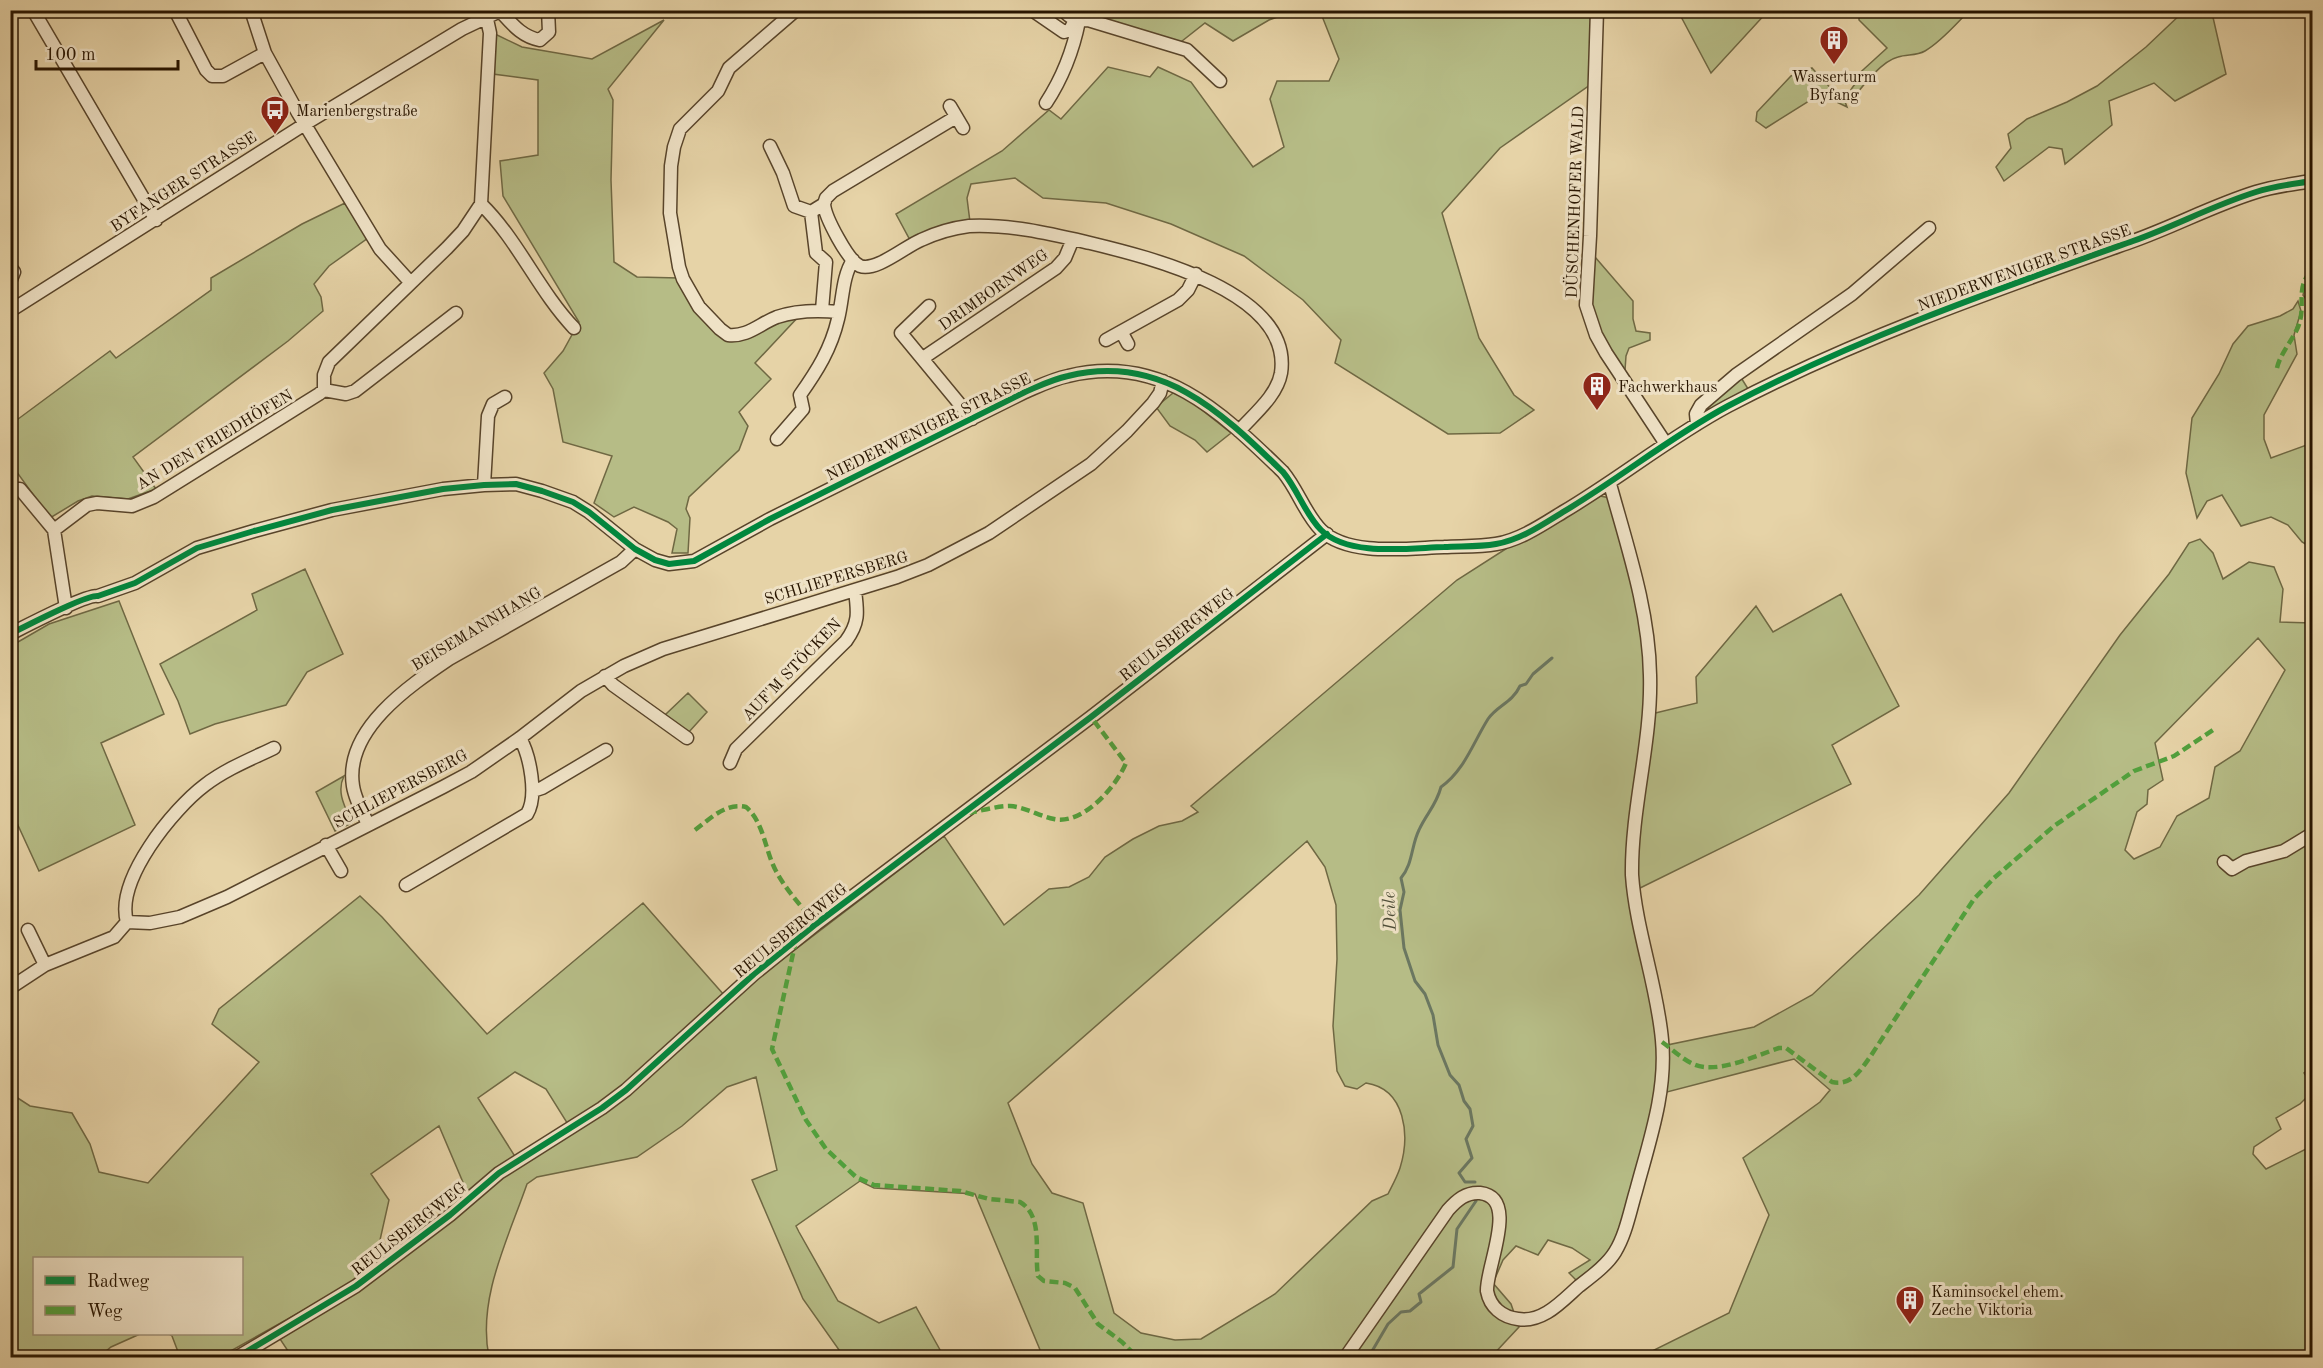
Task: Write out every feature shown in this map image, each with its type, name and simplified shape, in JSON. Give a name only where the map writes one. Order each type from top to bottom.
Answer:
[{"type":"street","points":[[33,10],[156,220]]},
{"type":"street","points":[[175,10],[206,70],[212,76],[223,76],[265,53]]},
{"type":"street","points":[[251,10],[265,53],[305,124],[380,249],[410,282]]},
{"type":"street","name":"BYFANGER STRASSE","points":[[10,311],[305,124],[486,14],[501,11],[519,32],[540,40],[549,32],[548,10]]},
{"type":"street","points":[[796,10],[729,68],[718,91],[680,129],[671,166],[670,213],[676,257],[683,279],[699,307],[720,330],[728,334],[746,334],[782,316],[822,310],[839,312]]},
{"type":"street","points":[[1032,10],[1064,32],[1070,30],[1077,20]]},
{"type":"street","points":[[1063,10],[1070,18],[1088,20],[1175,45],[1196,56],[1220,81]]},
{"type":"street","name":"DÜSCHENHOFER WALD","points":[[1597,10],[1586,305],[1596,334],[1606,353],[1666,444]]},
{"type":"street","points":[[456,313],[355,392],[346,394],[324,390],[324,375],[329,362],[463,231],[482,204],[490,33],[486,14]]},
{"type":"street","points":[[1046,103],[1064,74],[1072,51],[1077,20]]},
{"type":"street","points":[[950,106],[960,122],[832,191],[826,198],[824,204],[827,218],[853,260],[860,266],[870,267],[924,238],[966,227],[992,226],[1073,239],[1149,258],[1196,274],[1239,298],[1267,326],[1274,335],[1280,350],[1282,364],[1278,384],[1239,431]]},
{"type":"street","points":[[770,146],[783,173],[794,206],[811,212]]},
{"type":"street","name":"NIEDERWENIGER STRASSE","points":[[10,634],[68,607],[77,608],[95,603],[98,596],[135,583],[198,548],[339,508],[443,489],[516,484],[542,490],[567,500],[605,523],[635,549],[665,563],[694,561],[770,519],[1025,392],[1067,376],[1106,372],[1135,374],[1164,381],[1205,402],[1290,480],[1318,526],[1327,534],[1355,545],[1377,548],[1496,544],[1526,533],[1610,484],[1696,424],[1834,356],[1983,294],[2142,238],[2222,204],[2258,191],[2313,181]]},
{"type":"street","points":[[482,204],[496,219],[548,295],[574,328]]},
{"type":"street","points":[[811,212],[824,204]]},
{"type":"street","points":[[811,212],[816,253],[826,262],[822,310]]},
{"type":"street","points":[[1696,424],[1696,414],[1701,405],[1736,375],[1852,294],[1929,228]]},
{"type":"street","name":"DRIMBORNWEG","points":[[923,358],[1056,268],[1065,258],[1073,239]]},
{"type":"street","points":[[777,440],[803,409],[800,395],[824,359],[839,312],[848,268],[853,260]]},
{"type":"street","points":[[10,267],[14,272],[10,282]]},
{"type":"street","points":[[1106,340],[1125,338],[1182,297],[1196,274]]},
{"type":"street","name":"NIEDERWENIGER STRASSE","points":[[929,306],[901,333],[972,419]]},
{"type":"street","name":"SCHLIEPERSBERG","points":[[127,922],[150,923],[180,917],[227,897],[471,772],[520,738],[560,706],[605,676],[663,648],[855,591],[928,565],[1016,516],[1091,464],[1120,438],[1153,403],[1164,381]]},
{"type":"street","name":"AN DEN FRIEDHÖFEN","points":[[54,530],[87,505],[97,503],[132,506],[154,496],[324,390]]},
{"type":"street","points":[[484,485],[488,416],[493,404],[505,397]]},
{"type":"street","points":[[1345,1358],[1448,1210],[1462,1197],[1474,1193],[1484,1194],[1498,1203],[1500,1216],[1487,1291],[1496,1309],[1503,1315],[1520,1320],[1532,1320],[1546,1314],[1608,1261],[1619,1245],[1630,1213],[1656,1115],[1663,1068],[1661,1032],[1635,905],[1632,875],[1649,701],[1649,654],[1638,590],[1610,484]]},
{"type":"street","points":[[10,489],[20,489],[54,530],[68,607]]},
{"type":"street","name":"REULSBERGWEG","points":[[236,1358],[356,1286],[450,1215],[500,1173],[577,1126],[610,1102],[754,974],[816,924],[1091,717],[1327,534]]},
{"type":"street","name":"BEISEMANNHANG","points":[[368,824],[356,798],[352,771],[360,741],[377,718],[424,676],[449,659],[621,562],[635,549]]},
{"type":"street","name":"AUF'M STÖCKEN","points":[[730,763],[736,749],[846,641],[854,629],[857,618],[855,591]]},
{"type":"street","points":[[605,676],[613,685],[687,738]]},
{"type":"street","points":[[406,885],[527,814],[532,805],[533,790],[525,747],[520,738]]},
{"type":"street","points":[[10,988],[45,965],[114,937],[127,922],[124,905],[135,872],[179,807],[207,784],[274,748]]},
{"type":"street","points":[[533,790],[542,788],[606,750]]},
{"type":"street","points":[[2224,862],[2232,869],[2246,861],[2284,851],[2313,834]]},
{"type":"street","name":"SCHLIEPERSBERG","points":[[326,846],[341,871]]},
{"type":"street","points":[[28,930],[45,965]]},
{"type":"green space","points":[[1064,11],[1294,11],[1269,20],[1233,41],[1205,23],[1177,45]]},
{"type":"green space","points":[[1320,11],[1599,11],[1597,80],[1500,148],[1442,213],[1479,338],[1514,395],[1534,410],[1500,433],[1448,434],[1335,363],[1341,340],[1303,300],[1244,256],[1171,224],[1106,203],[1043,198],[1015,178],[971,184],[967,198],[970,222],[910,240],[896,214],[1002,151],[1049,110],[1061,119],[1108,67],[1150,77],[1158,67],[1191,82],[1253,167],[1284,147],[1270,99],[1277,81],[1329,81],[1339,59]]},
{"type":"green space","points":[[1678,11],[1768,11],[1711,73]]},
{"type":"green space","points":[[1864,11],[1969,11],[1943,38],[1925,51],[1898,57],[1885,64],[1851,101],[1851,89],[1856,83],[1853,79],[1887,48],[1859,20],[1859,14]]},
{"type":"green space","points":[[2184,11],[2210,11],[2212,13],[2226,74],[2175,101],[2154,83],[2109,101],[2112,125],[2065,164],[2062,149],[2049,147],[2004,181],[1996,167],[2011,148],[2008,134],[2027,119],[2097,86],[2146,47]]},
{"type":"green space","points":[[664,20],[608,89],[613,100],[611,180],[614,262],[637,277],[679,278],[727,337],[800,315],[755,363],[771,379],[739,412],[748,426],[739,450],[689,497],[686,509],[690,518],[688,553],[672,553],[677,529],[668,522],[634,507],[614,517],[594,503],[612,456],[563,442],[553,389],[544,373],[563,351],[579,322],[503,196],[500,161],[538,155],[538,80],[493,74],[495,34],[522,47],[592,59]]},
{"type":"green space","points":[[1812,68],[1837,95],[1844,99],[1847,107],[1820,94],[1766,128],[1756,121],[1757,112],[1791,76]]},
{"type":"green space","points":[[345,203],[368,238],[329,266],[314,284],[321,297],[323,311],[288,341],[133,457],[156,489],[128,499],[92,496],[78,501],[50,518],[11,464],[10,425],[110,351],[116,358],[211,290],[211,278],[302,224]]},
{"type":"green space","points":[[1595,257],[1633,301],[1636,331],[1650,333],[1650,340],[1629,348],[1625,370],[1620,374],[1592,323],[1590,258]]},
{"type":"green space","points":[[2312,274],[2312,307],[2303,295]]},
{"type":"green space","points":[[2298,301],[2301,311],[2294,335],[2297,354],[2264,415],[2264,439],[2271,458],[2312,443],[2311,480],[2308,495],[2312,503],[2312,548],[2302,542],[2288,525],[2271,517],[2241,526],[2222,495],[2207,501],[2197,518],[2186,473],[2192,418],[2219,374],[2233,344],[2248,326],[2280,316],[2293,309]]},
{"type":"green space","points":[[1740,376],[1750,392],[1704,415],[1701,412]]},
{"type":"green space","points":[[1173,393],[1183,395],[1231,433],[1207,452],[1195,440],[1170,426],[1156,407]]},
{"type":"green space","points":[[1600,496],[1610,498],[1644,618],[1647,715],[1697,703],[1696,677],[1756,606],[1773,632],[1841,594],[1899,706],[1832,745],[1851,784],[1634,891],[1662,1046],[1754,1027],[1812,995],[1919,895],[2009,793],[2120,635],[2169,574],[2189,543],[2200,539],[2213,553],[2223,579],[2249,562],[2274,567],[2283,589],[2280,622],[2312,623],[2312,1067],[2304,1073],[2312,1085],[2312,1092],[2300,1104],[2276,1118],[2281,1129],[2254,1147],[2253,1154],[2266,1169],[2312,1146],[2312,1357],[1643,1357],[1729,1313],[1769,1215],[1743,1158],[1820,1102],[1830,1090],[1794,1059],[1655,1095],[1631,1192],[1612,1249],[1577,1281],[1569,1273],[1590,1260],[1572,1248],[1548,1240],[1538,1255],[1516,1246],[1503,1260],[1493,1283],[1511,1304],[1519,1327],[1491,1357],[1043,1357],[975,1194],[874,1188],[860,1181],[796,1226],[838,1301],[879,1323],[916,1307],[944,1357],[844,1357],[803,1299],[752,1180],[777,1170],[756,1077],[727,1087],[682,1126],[637,1157],[537,1177],[527,1184],[503,1248],[491,1291],[486,1335],[489,1357],[292,1357],[280,1339],[367,1285],[495,1179],[605,1110],[742,990],[944,836],[1004,925],[1049,889],[1069,887],[1089,877],[1105,857],[1133,839],[1159,826],[1182,821],[1198,812],[1191,806],[1457,580],[1515,543]],"holes":[[[2258,638],[2285,670],[2240,751],[2215,767],[2209,798],[2177,816],[2160,847],[2134,859],[2125,850],[2137,812],[2147,804],[2148,790],[2163,780],[2155,743]],[[1307,841],[1325,867],[1336,905],[1337,959],[1333,1026],[1337,1071],[1345,1086],[1357,1089],[1366,1083],[1379,1087],[1390,1094],[1397,1104],[1402,1116],[1405,1142],[1400,1168],[1388,1194],[1372,1201],[1275,1294],[1201,1339],[1175,1340],[1141,1333],[1114,1313],[1083,1203],[1052,1193],[1032,1164],[1008,1103]]]},
{"type":"green space","points":[[305,569],[343,654],[307,672],[286,705],[215,724],[190,734],[178,701],[160,664],[257,610],[252,594]]},
{"type":"green space","points":[[119,601],[164,714],[101,743],[135,825],[39,871],[11,810],[11,646],[49,624]]},
{"type":"green space","points":[[688,693],[707,712],[688,733],[665,715]]},
{"type":"green space","points":[[344,776],[341,794],[352,823],[335,831],[316,792]]},
{"type":"green space","points":[[360,896],[382,917],[487,1034],[643,903],[724,995],[627,1084],[569,1126],[546,1089],[515,1072],[478,1098],[516,1158],[468,1194],[439,1126],[371,1174],[389,1200],[380,1240],[395,1254],[354,1282],[220,1357],[180,1357],[170,1335],[243,1335],[243,1257],[33,1257],[33,1335],[138,1335],[111,1347],[99,1357],[11,1357],[10,1093],[30,1106],[72,1113],[90,1144],[99,1172],[148,1183],[259,1062],[212,1024],[219,1009]]},
{"type":"waterway","name":"Deile","points":[[1475,1182],[1465,1182],[1459,1173],[1472,1158],[1466,1139],[1473,1126],[1470,1109],[1464,1101],[1459,1085],[1450,1075],[1438,1045],[1433,1015],[1425,994],[1415,981],[1404,948],[1400,910],[1404,892],[1401,878],[1408,867],[1419,830],[1441,787],[1462,765],[1492,714],[1552,658]]},
{"type":"waterway","name":"Deile","points":[[1368,1358],[1388,1324],[1401,1312],[1410,1311],[1421,1302],[1419,1294],[1453,1267],[1457,1229],[1476,1201]]},
{"type":"marked path","points":[[2277,368],[2298,327],[2303,284],[2312,270]]},
{"type":"marked path","points":[[968,813],[1010,806],[1054,819],[1065,819],[1087,810],[1115,783],[1126,763],[1091,717]]},
{"type":"marked path","points":[[1662,1042],[1681,1057],[1702,1067],[1724,1066],[1779,1048],[1786,1048],[1832,1082],[1850,1080],[1870,1057],[1974,899],[1994,878],[2054,826],[2134,771],[2174,756],[2216,728]]},
{"type":"marked path","points":[[695,830],[725,809],[746,807],[761,829],[772,863],[780,878],[816,924]]},
{"type":"marked path","points":[[796,940],[772,1049],[806,1120],[826,1149],[856,1177],[874,1185],[960,1191],[989,1199],[1020,1202],[1028,1208],[1035,1226],[1038,1276],[1044,1281],[1065,1283],[1075,1288],[1098,1324],[1122,1342],[1138,1358]]},
{"type":"cycle path","points":[[10,634],[82,600],[135,583],[197,548],[332,510],[443,489],[516,484],[542,491],[573,502],[635,549],[655,560],[669,564],[694,561],[770,519],[1025,392],[1062,377],[1102,371],[1133,373],[1161,381],[1188,393],[1213,410],[1283,472],[1315,524],[1333,539],[1363,548],[1380,549],[1496,544],[1522,536],[1539,527],[1728,406],[1826,359],[1928,316],[2149,235],[2240,197],[2270,188],[2312,181]]},
{"type":"cycle path","points":[[236,1358],[356,1286],[450,1215],[499,1173],[602,1108],[626,1090],[754,974],[816,924],[1091,717],[1327,534]]},
{"type":"place","name":"Wasserturm Byfang","points":[[1834,66]]},
{"type":"place","name":"Marienbergstraße","points":[[275,136]]},
{"type":"place","name":"Fachwerkhaus","points":[[1597,412]]},
{"type":"place","name":"Kaminsockel ehem. Zeche Viktoria","points":[[1910,1326]]}]
